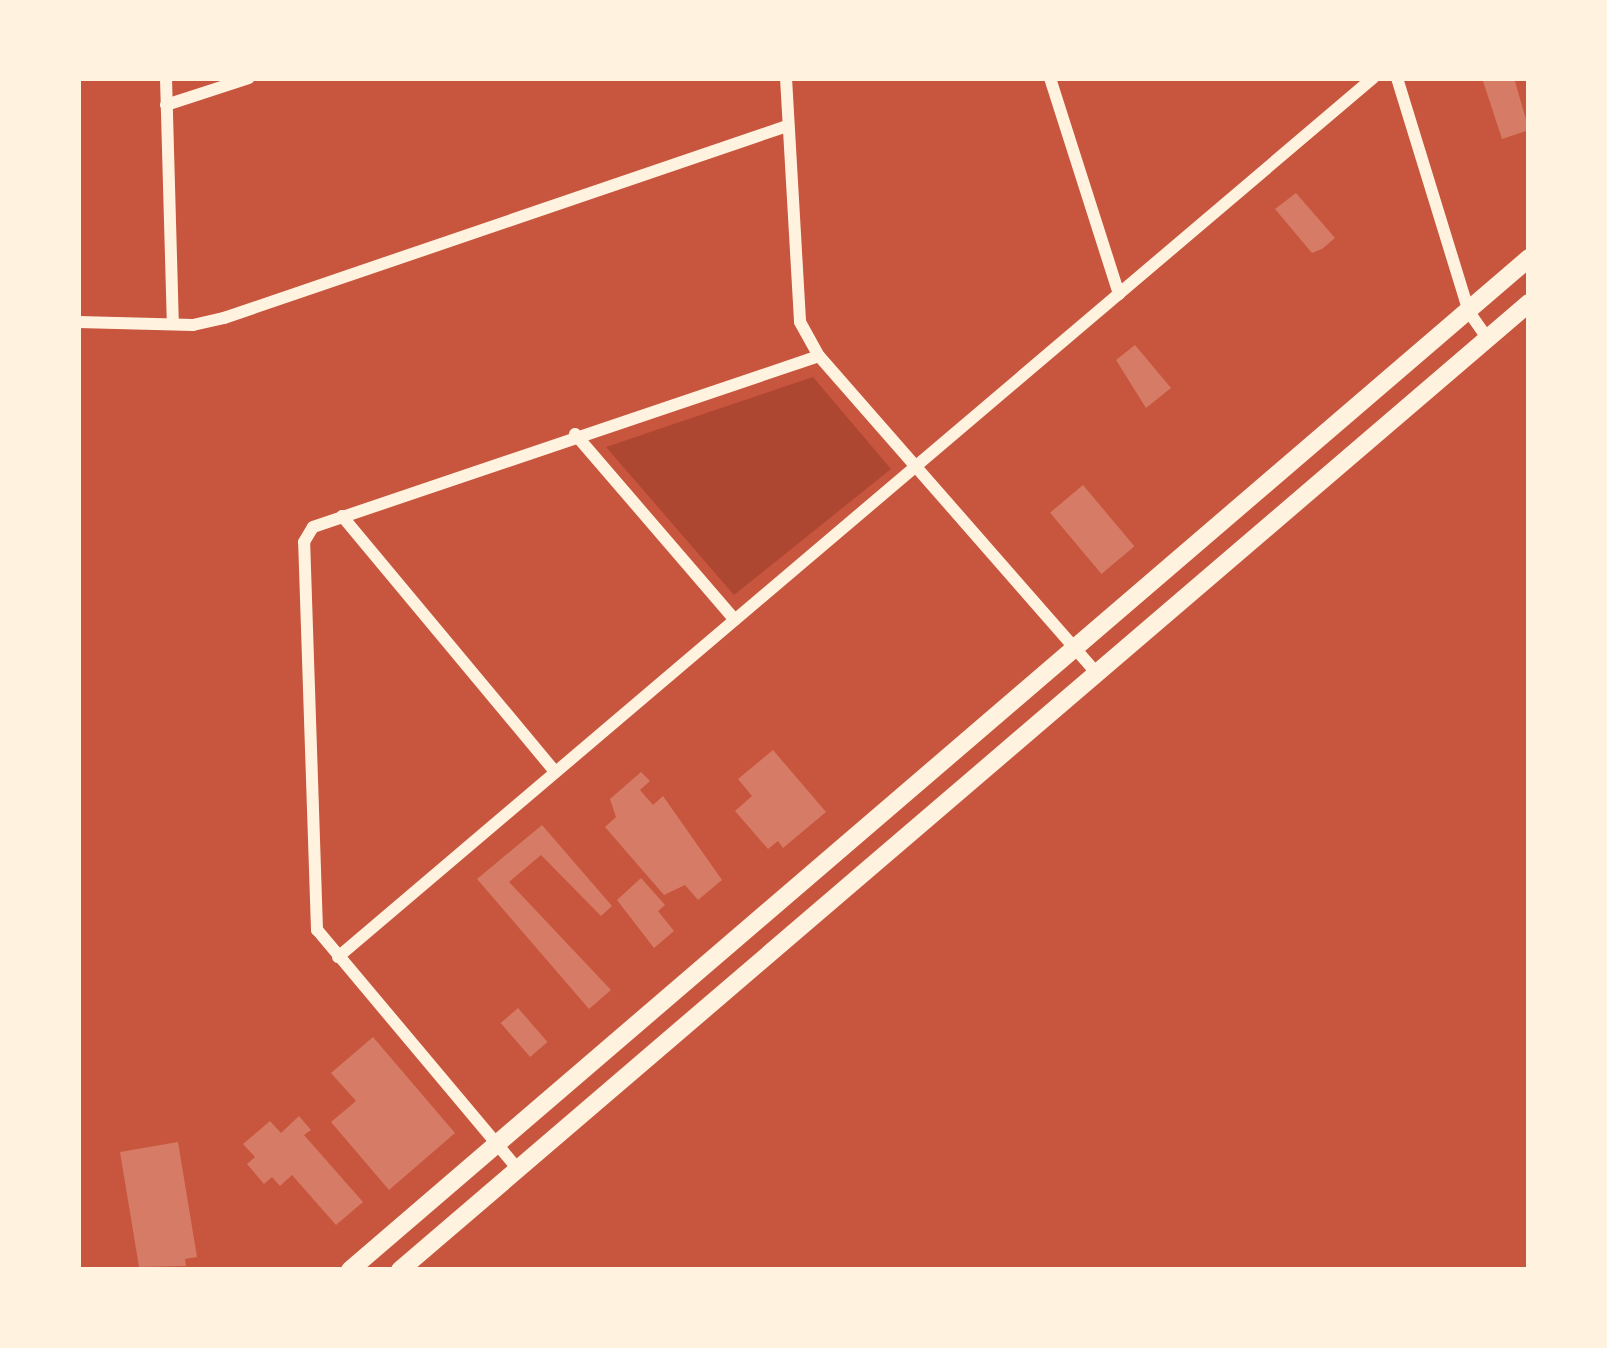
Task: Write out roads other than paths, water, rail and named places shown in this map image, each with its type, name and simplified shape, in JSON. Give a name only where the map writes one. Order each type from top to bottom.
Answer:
[{"type":"main road","points":[[350,1270],[1529,258]]},
{"type":"main road","points":[[400,1270],[1529,303]]},
{"type":"street","points":[[166,78],[173,325]]},
{"type":"street","points":[[166,105],[249,78]]},
{"type":"street","points":[[786,78],[800,322],[819,356],[1096,671]]},
{"type":"street","points":[[1050,78],[1119,294]]},
{"type":"street","points":[[338,957],[1373,78]]},
{"type":"street","points":[[1397,78],[1468,312],[1487,338]]},
{"type":"street","points":[[78,322],[173,325],[224,318],[787,126]]},
{"type":"street","points":[[517,1168],[316,930],[304,542],[313,526],[574,434],[819,356]]},
{"type":"street","points":[[574,434],[735,620]]},
{"type":"street","points":[[342,516],[555,772]]}]
